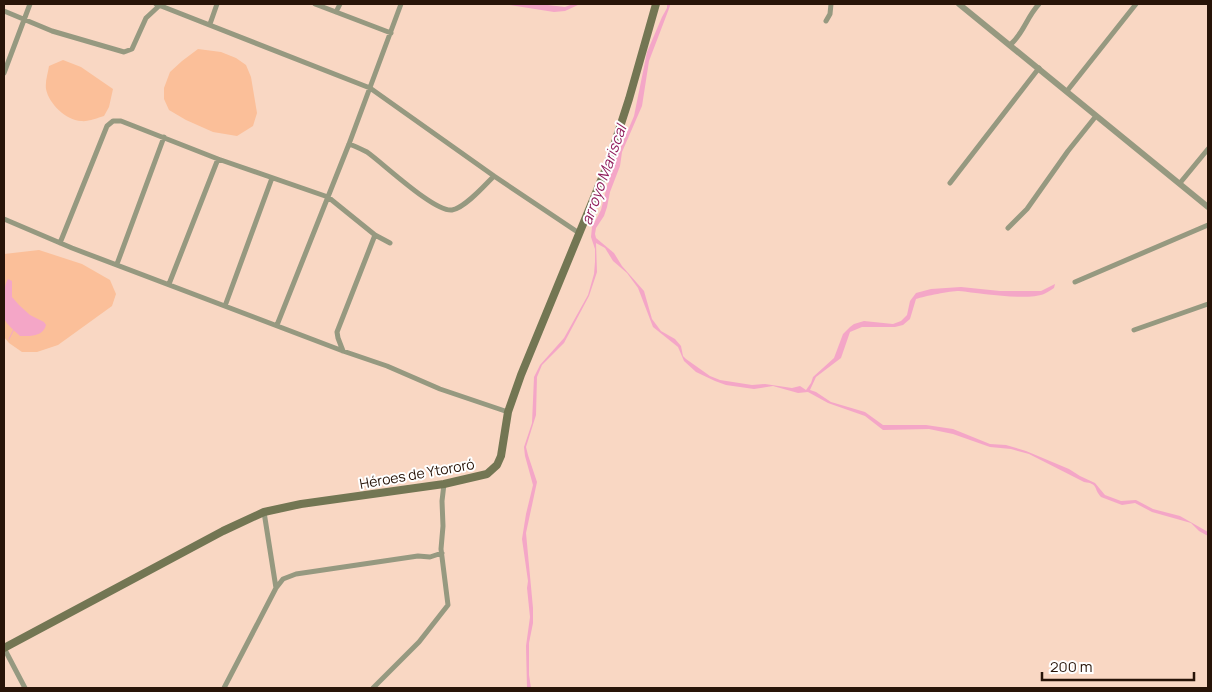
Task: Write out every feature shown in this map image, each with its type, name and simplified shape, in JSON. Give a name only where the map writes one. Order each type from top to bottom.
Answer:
[{"type":"main road","name":"Héroes de Ytororó","points":[[4,648],[222,531],[264,512],[302,504],[444,484],[487,474],[493,470],[497,465],[503,447],[508,412],[521,374],[612,152],[656,4]]},
{"type":"street","points":[[4,73],[30,4]]},
{"type":"street","points":[[210,24],[217,4]]},
{"type":"street","points":[[315,4],[391,33]]},
{"type":"street","points":[[336,12],[340,4]]},
{"type":"street","points":[[277,325],[349,144],[401,4]]},
{"type":"street","points":[[826,21],[830,14],[831,4]]},
{"type":"street","points":[[959,4],[1208,207]]},
{"type":"street","points":[[1010,45],[1021,35],[1027,20],[1039,4]]},
{"type":"street","points":[[1067,91],[1136,4]]},
{"type":"street","points":[[4,12],[52,31],[124,52],[132,49],[146,18],[158,5],[210,24],[370,88],[494,176],[579,233]]},
{"type":"street","points":[[950,183],[1038,68]]},
{"type":"street","points":[[1008,228],[1027,209],[1068,151],[1096,116]]},
{"type":"street","points":[[60,243],[107,126],[113,121],[121,121],[218,159],[328,196],[375,235],[390,242]]},
{"type":"street","points":[[116,264],[164,137]]},
{"type":"street","points":[[349,144],[366,152],[430,201],[444,209],[453,210],[461,206],[494,176]]},
{"type":"street","points":[[1180,183],[1208,149]]},
{"type":"street","points":[[169,284],[218,159]]},
{"type":"street","points":[[225,306],[272,178]]},
{"type":"street","points":[[4,219],[60,243],[387,366],[440,389],[508,412]]},
{"type":"street","points":[[1075,282],[1208,225]]},
{"type":"street","points":[[343,350],[338,338],[338,332],[375,235]]},
{"type":"street","points":[[1134,330],[1208,304]]},
{"type":"street","points":[[373,688],[419,642],[448,604],[442,553],[442,501],[444,484]]},
{"type":"street","points":[[264,512],[276,588]]},
{"type":"street","points":[[224,688],[276,588],[283,579],[296,574],[418,556],[430,558],[442,553]]},
{"type":"street","points":[[4,648],[25,688]]},
{"type":"shaded area","points":[[503,4],[539,4],[565,7],[580,4],[565,11],[554,12]]},
{"type":"shaded area","points":[[667,4],[670,4],[670,6],[649,61],[642,106],[622,152],[620,166],[610,192],[607,207],[604,216],[596,228],[595,234],[596,238],[614,253],[622,266],[644,291],[652,319],[661,331],[675,339],[681,346],[683,356],[686,359],[710,376],[720,380],[792,388],[800,386],[806,390],[813,377],[834,358],[843,334],[850,327],[864,321],[893,324],[901,321],[907,315],[910,301],[916,293],[931,289],[961,287],[1000,291],[1041,291],[1055,284],[1051,290],[1036,296],[1002,296],[959,291],[916,299],[910,319],[903,325],[895,327],[862,327],[850,332],[841,358],[816,377],[810,390],[831,402],[865,412],[883,425],[926,425],[953,429],[990,444],[1006,445],[1026,451],[1069,469],[1095,483],[1105,495],[1121,501],[1136,500],[1153,509],[1180,516],[1208,532],[1208,536],[1191,523],[1152,512],[1135,503],[1122,505],[1101,497],[1092,484],[1084,482],[1029,454],[1011,449],[990,447],[953,434],[929,429],[883,430],[865,416],[828,403],[808,392],[798,393],[773,386],[754,389],[726,385],[696,372],[684,361],[678,347],[653,327],[638,288],[627,273],[613,261],[605,248],[596,243],[597,272],[589,296],[564,343],[542,365],[537,377],[536,415],[526,447],[537,482],[526,533],[533,608],[533,623],[529,643],[531,688],[527,688],[526,646],[530,617],[528,581],[522,539],[533,485],[524,447],[532,423],[534,377],[540,365],[564,338],[588,295],[594,274],[595,262],[595,249],[591,237],[592,227],[601,210],[611,170],[634,116],[647,52],[667,8]]},
{"type":"shaded area","points":[[198,49],[221,52],[236,58],[246,65],[251,77],[257,113],[253,126],[237,136],[213,132],[186,120],[169,110],[164,99],[164,88],[170,72]]},
{"type":"shaded area","points":[[63,60],[81,67],[113,89],[109,107],[104,116],[87,121],[75,120],[64,114],[54,105],[46,89],[49,66]]},
{"type":"shaded area","points":[[39,250],[82,264],[110,280],[116,294],[112,306],[58,345],[37,352],[22,352],[4,337],[4,254]]},
{"type":"shaded area","points":[[8,279],[12,281],[12,297],[30,315],[46,325],[39,334],[20,336],[5,320],[3,303],[5,286]]},
{"type":"waterway","points":[[9,339],[14,329]]},
{"type":"water label","name":"arroyo Mariscal","points":[[604,175]]}]
